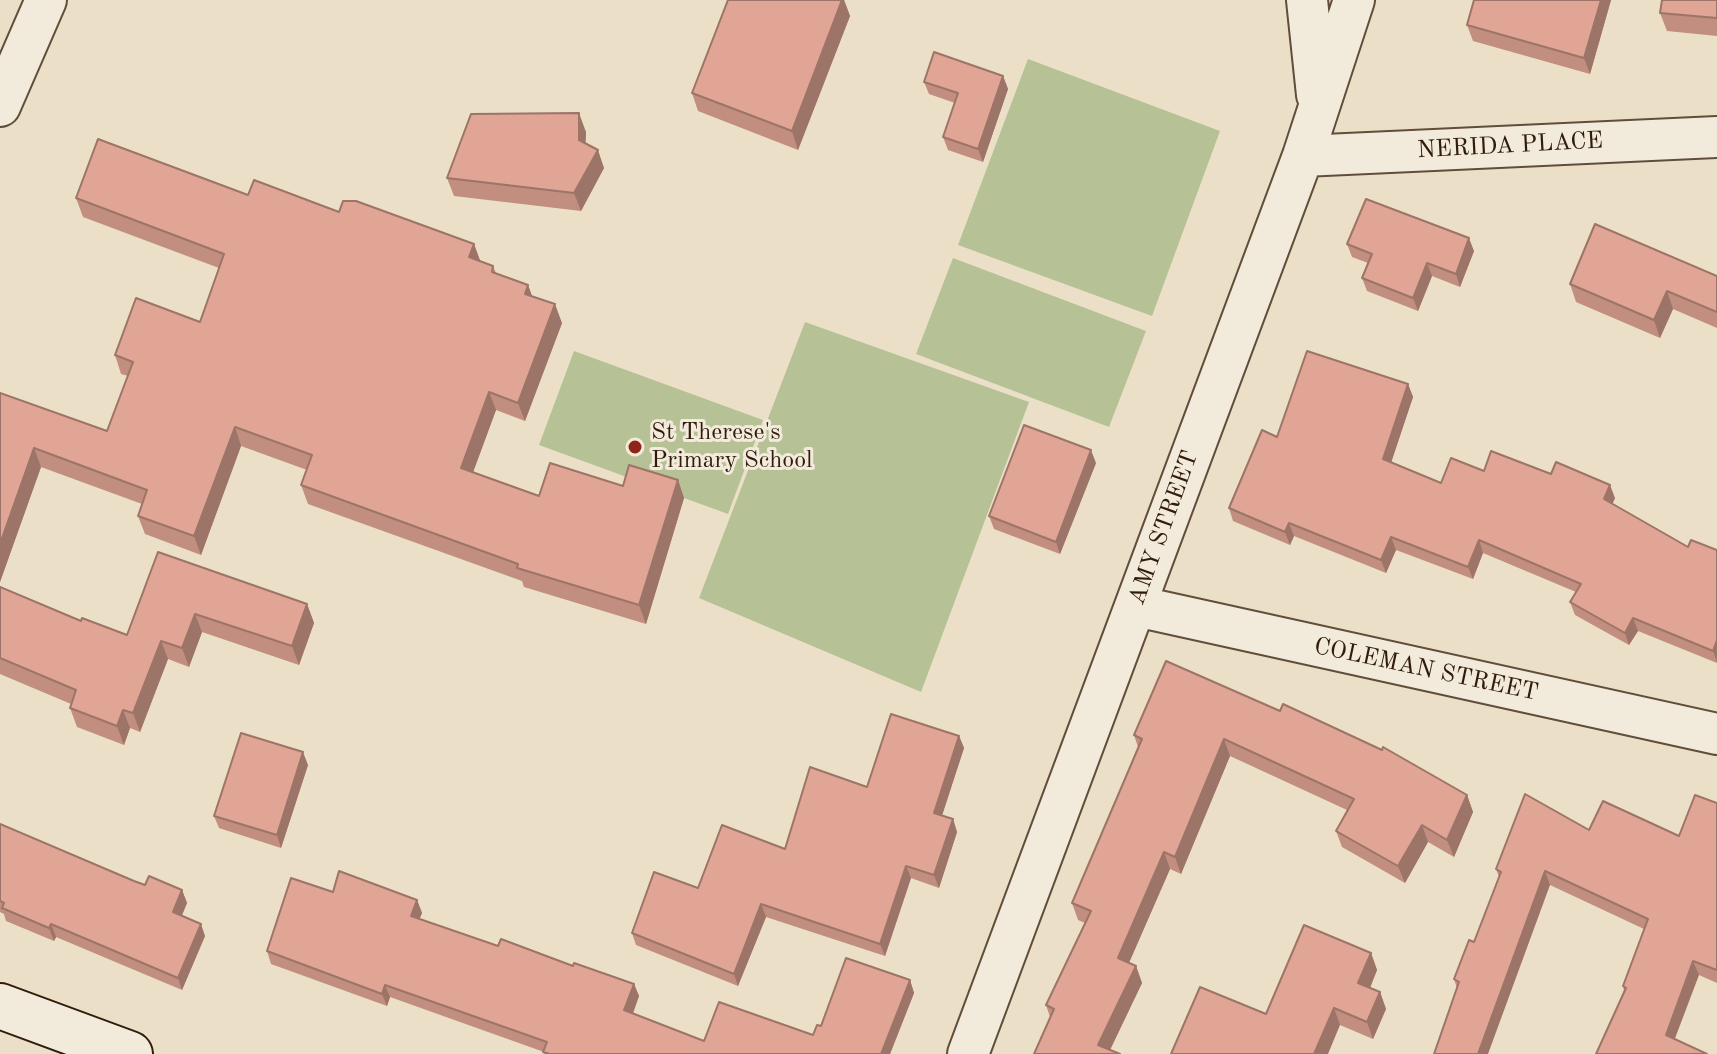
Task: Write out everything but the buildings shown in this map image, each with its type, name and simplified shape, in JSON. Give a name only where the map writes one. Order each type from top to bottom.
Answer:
[{"type":"street","points":[[0,106],[46,0]]},
{"type":"street","points":[[1307,0],[1319,107]]},
{"type":"street","name":"AMY STREET","points":[[968,1054],[1303,156],[1354,0]]},
{"type":"street","name":"NERIDA PLACE","points":[[1303,156],[1717,137]]},
{"type":"street","name":"COLEMAN STREET","points":[[1136,606],[1717,734]]},
{"type":"street","points":[[0,1006],[130,1054]]},
{"type":"green space","points":[[1028,59],[1220,131],[1152,316],[958,245]]},
{"type":"green space","points":[[953,258],[1146,331],[1109,427],[916,354]]},
{"type":"green space","points":[[805,322],[1029,402],[921,692],[699,598]]},
{"type":"green space","points":[[574,351],[763,420],[728,514],[539,445]]},
{"type":"place","name":"St Therese's Primary School","points":[[635,447]]}]
